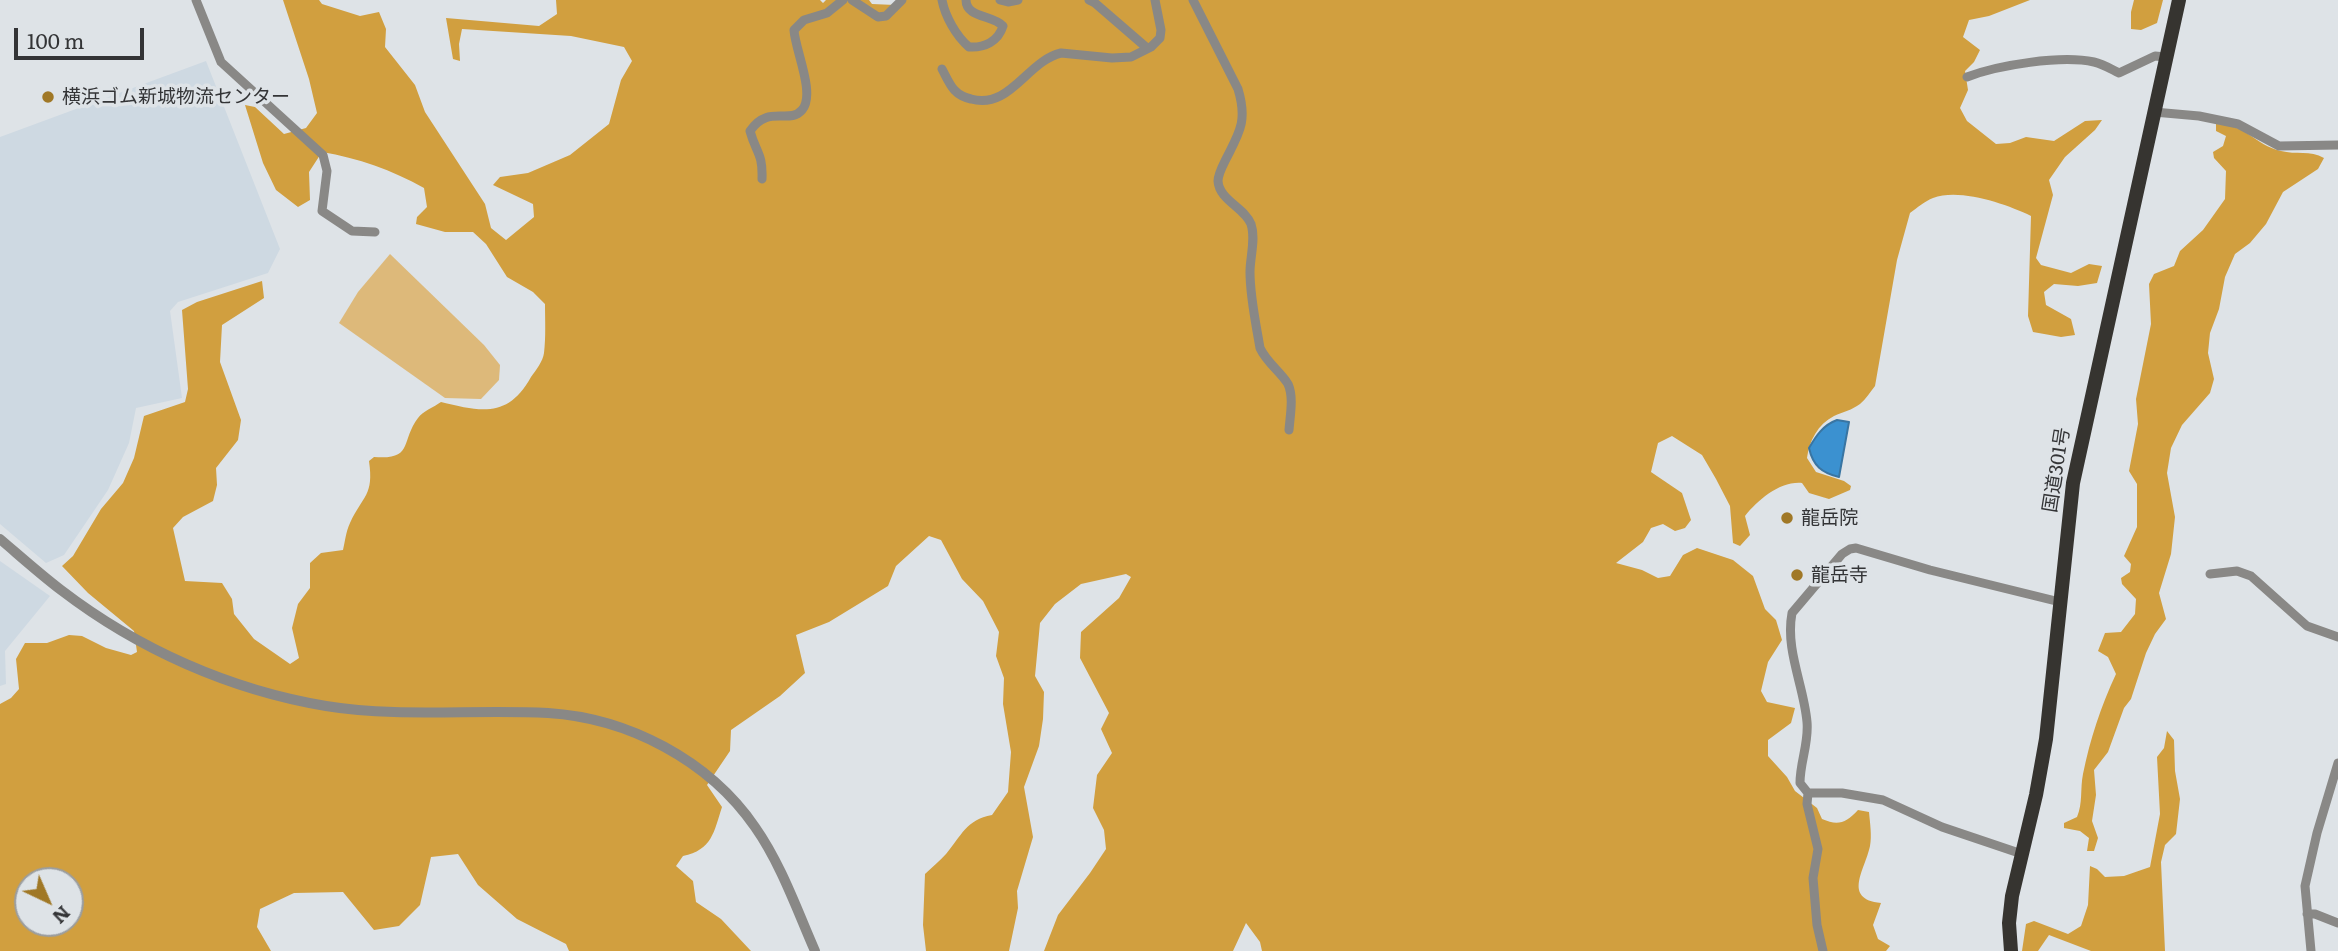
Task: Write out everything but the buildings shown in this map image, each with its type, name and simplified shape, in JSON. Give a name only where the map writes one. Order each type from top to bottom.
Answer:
[{"type":"highway","name":"国道301号","points":[[2011,951],[2009,923],[2012,896],[2046,739],[2073,483],[2179,0]]},
{"type":"street","points":[[196,0],[221,62],[323,155],[327,171],[322,211],[352,231],[375,232]]},
{"type":"street","points":[[762,179],[761,155],[752,141],[750,131],[756,122],[766,116],[799,114],[805,107],[807,87],[794,42],[794,30],[804,20],[827,13],[843,0]]},
{"type":"street","points":[[852,0],[878,17],[886,16],[902,0]]},
{"type":"street","points":[[942,0],[946,15],[963,43],[968,47],[980,48],[1002,31],[1003,26],[998,21],[969,10],[967,0]]},
{"type":"street","points":[[1000,0],[1018,0]]},
{"type":"street","points":[[1089,0],[1147,48]]},
{"type":"street","points":[[942,69],[952,89],[959,96],[984,103],[993,101],[1015,86],[1052,55],[1061,53],[1131,58],[1156,44],[1160,38],[1156,0]]},
{"type":"street","points":[[1193,0],[1238,89],[1244,112],[1239,132],[1220,170],[1218,183],[1223,194],[1250,222],[1253,236],[1250,275],[1260,348],[1288,385],[1291,398],[1289,430]]},
{"type":"street","points":[[1967,77],[2059,60],[2091,61],[2119,73],[2155,56],[2166,57]]},
{"type":"street","points":[[2154,112],[2199,116],[2238,124],[2279,146],[2338,145]]},
{"type":"street","points":[[0,539],[98,617],[184,664],[229,681],[326,706],[385,712],[538,713],[584,718],[630,731],[667,747],[719,787],[755,827],[789,892],[815,951]]},
{"type":"street","points":[[1823,951],[1813,878],[1818,849],[1807,804],[1808,793],[1800,783],[1807,725],[1794,661],[1790,623],[1798,604],[1842,554],[1856,548],[1930,570],[2060,602]]},
{"type":"street","points":[[2210,574],[2237,571],[2251,576],[2307,626],[2338,636]]},
{"type":"street","points":[[2311,951],[2305,886],[2338,763]]},
{"type":"street","points":[[1808,793],[1842,793],[1883,800],[1942,827],[2022,854]]},
{"type":"street","points":[[2307,914],[2315,914],[2338,923]]},
{"type":"shaded area","points":[[283,0],[319,0],[322,4],[360,16],[379,12],[386,29],[385,47],[415,85],[425,112],[485,204],[491,228],[506,240],[534,217],[533,204],[493,185],[500,177],[528,173],[570,155],[609,124],[621,80],[632,61],[624,47],[571,36],[462,29],[460,61],[453,59],[446,18],[539,26],[557,14],[556,0],[820,0],[823,3],[826,0],[869,0],[872,4],[895,5],[899,0],[2030,0],[1989,16],[1969,20],[1963,37],[1980,50],[1965,71],[1968,90],[1960,108],[1967,121],[1996,144],[2010,143],[2026,137],[2054,141],[2085,121],[2102,120],[2095,130],[2065,157],[2049,180],[2053,195],[2036,258],[2041,265],[2071,273],[2089,264],[2102,266],[2097,283],[2078,286],[2054,284],[2044,292],[2046,305],[2071,319],[2075,335],[2061,337],[2033,332],[2028,316],[2031,216],[1996,202],[1969,196],[1944,195],[1930,199],[1910,213],[1897,260],[1875,386],[1860,404],[1823,424],[1812,439],[1808,452],[1807,458],[1816,472],[1844,481],[1851,486],[1850,490],[1829,499],[1809,493],[1802,483],[1778,488],[1745,516],[1750,535],[1740,546],[1733,543],[1730,506],[1702,455],[1672,436],[1658,443],[1651,472],[1682,493],[1691,520],[1685,528],[1675,531],[1663,524],[1651,528],[1643,542],[1616,563],[1642,570],[1658,578],[1670,576],[1683,555],[1697,548],[1733,560],[1753,576],[1765,609],[1776,620],[1782,640],[1768,662],[1761,691],[1767,702],[1795,708],[1791,723],[1768,740],[1768,756],[1787,777],[1795,791],[1817,808],[1822,819],[1837,823],[1850,818],[1858,810],[1869,812],[1871,842],[1859,890],[1862,896],[1881,903],[1873,925],[1878,939],[1890,946],[1886,951],[1262,951],[1260,942],[1246,923],[1233,951],[1044,951],[1058,915],[1106,849],[1104,830],[1093,808],[1097,775],[1112,753],[1101,729],[1109,713],[1080,658],[1081,632],[1119,598],[1131,577],[1126,574],[1081,584],[1055,604],[1040,623],[1035,676],[1044,692],[1043,719],[1039,746],[1024,787],[1033,837],[1017,891],[1018,908],[1009,951],[926,951],[923,925],[925,874],[944,857],[970,825],[992,815],[1008,792],[1011,752],[1003,704],[1004,678],[996,656],[999,632],[983,601],[962,579],[941,540],[929,536],[896,566],[888,586],[829,622],[796,635],[805,673],[780,696],[731,730],[730,751],[707,785],[722,807],[714,832],[706,844],[683,856],[676,866],[693,881],[696,902],[721,919],[751,951],[569,951],[566,944],[517,919],[478,885],[458,854],[431,857],[420,905],[399,926],[374,930],[343,892],[294,893],[260,909],[257,927],[271,951],[0,951],[0,704],[11,698],[19,689],[16,659],[25,643],[47,643],[69,635],[82,636],[106,648],[131,655],[137,652],[134,631],[88,593],[62,566],[73,556],[101,509],[123,483],[134,458],[144,416],[185,402],[188,389],[182,310],[197,302],[262,281],[264,298],[222,325],[220,362],[241,420],[238,440],[216,468],[217,485],[213,501],[183,517],[173,528],[185,581],[222,583],[232,599],[234,614],[254,639],[290,664],[299,658],[292,628],[298,604],[310,588],[310,563],[321,553],[343,550],[349,526],[369,489],[369,461],[374,457],[395,456],[401,452],[418,418],[441,402],[469,408],[493,409],[513,400],[543,356],[545,304],[533,292],[507,277],[486,244],[473,232],[445,232],[416,224],[417,217],[427,207],[424,188],[374,166],[322,152],[309,172],[310,200],[298,207],[276,190],[263,163],[245,105],[255,107],[284,134],[306,128],[317,113],[309,79]]},
{"type":"shaded area","points":[[2134,0],[2163,0],[2157,23],[2141,30],[2131,29]]},
{"type":"shaded area","points":[[206,61],[280,249],[268,273],[178,302],[170,311],[182,398],[136,408],[129,443],[108,490],[64,555],[46,563],[0,524],[0,137]]},
{"type":"shaded area","points":[[2216,124],[2235,127],[2272,148],[2324,158],[2318,169],[2283,192],[2266,224],[2250,243],[2235,254],[2225,277],[2219,309],[2210,333],[2208,353],[2214,379],[2210,393],[2182,425],[2171,448],[2167,473],[2175,517],[2171,554],[2159,593],[2166,619],[2146,653],[2131,699],[2124,708],[2108,752],[2094,770],[2096,795],[2092,821],[2098,838],[2094,851],[2087,851],[2089,838],[2080,831],[2064,828],[2064,823],[2077,817],[2079,812],[2089,748],[2116,674],[2108,657],[2098,651],[2105,633],[2121,632],[2135,614],[2136,599],[2122,584],[2121,578],[2130,572],[2131,564],[2124,556],[2137,527],[2137,484],[2129,471],[2138,424],[2136,399],[2151,324],[2149,284],[2154,274],[2174,266],[2180,251],[2203,230],[2225,199],[2226,171],[2214,158],[2213,152],[2223,146],[2226,136],[2216,131]]},
{"type":"shaded area","points":[[390,254],[484,345],[500,365],[499,380],[481,399],[445,398],[339,323],[358,292]]},
{"type":"shaded area","points":[[0,561],[50,596],[5,651],[6,684],[0,686]]},
{"type":"shaded area","points":[[2167,731],[2174,740],[2175,771],[2180,799],[2176,834],[2165,845],[2161,862],[2165,951],[2091,951],[2049,935],[2038,951],[2022,951],[2026,924],[2034,921],[2068,934],[2081,926],[2088,905],[2090,866],[2105,877],[2124,876],[2150,867],[2160,814],[2157,757],[2164,748]]},
{"type":"water","points":[[1837,420],[1849,422],[1839,477],[1819,468],[1809,448],[1824,428]]},
{"type":"place","name":"横浜ゴム新城物流センター","points":[[48,97]]},
{"type":"place","name":"龍岳院","points":[[1787,518]]},
{"type":"place","name":"龍岳寺","points":[[1797,575]]}]
